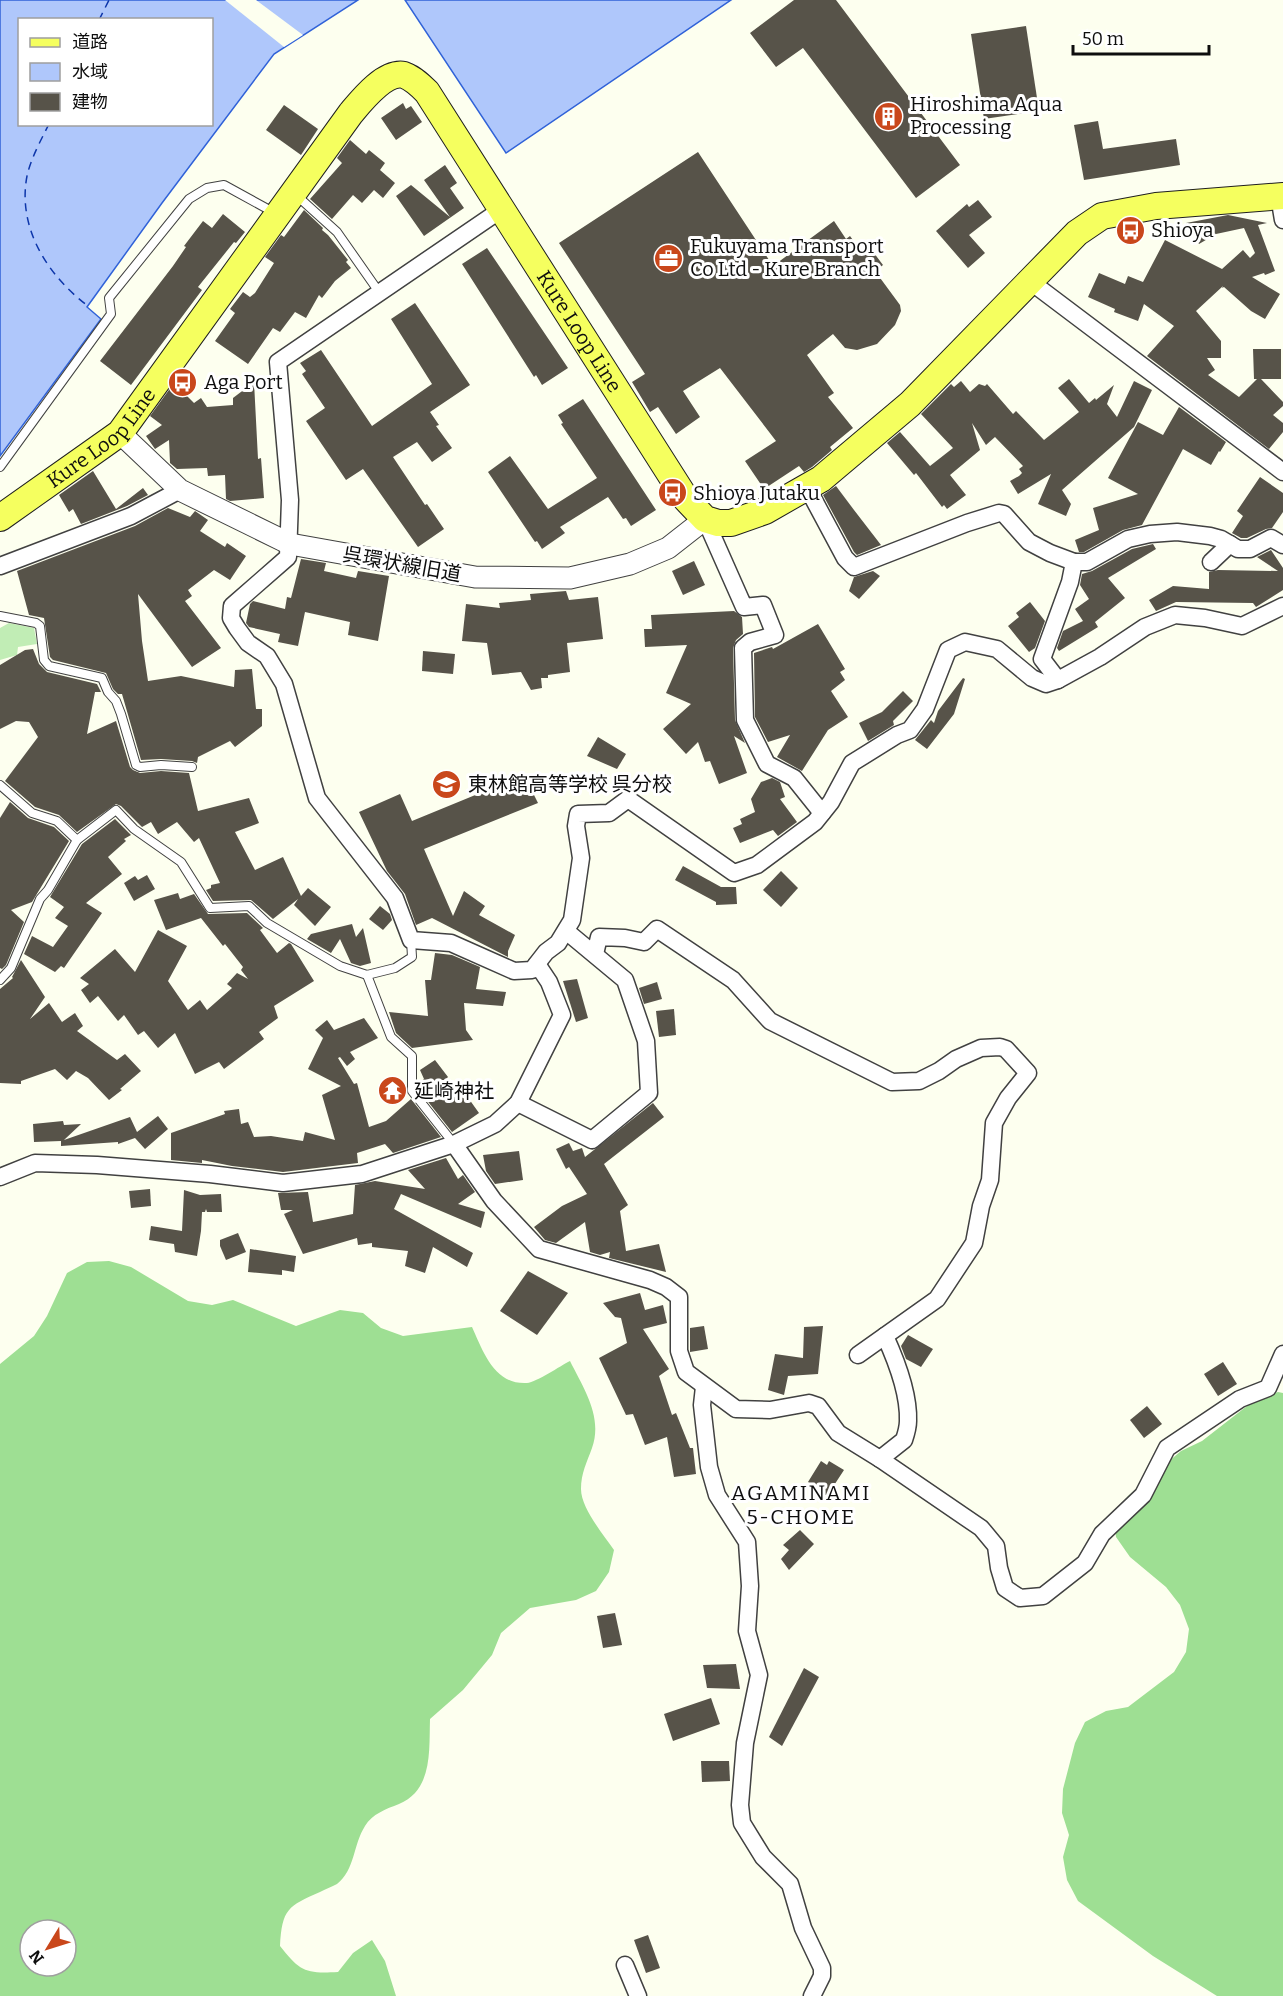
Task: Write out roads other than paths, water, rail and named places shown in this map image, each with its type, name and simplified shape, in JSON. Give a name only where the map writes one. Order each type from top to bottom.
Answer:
[{"type":"main road","name":"Kure Loop Line","points":[[0,518],[120,433],[295,194],[351,113],[369,92],[389,78],[403,75],[418,83],[427,92],[686,499],[705,519]]},
{"type":"main road","points":[[705,519],[718,523],[731,523],[765,511],[821,479],[910,404],[1077,233],[1102,216],[1156,206],[1282,204]]},
{"type":"street","points":[[502,209],[278,362],[290,500],[288,557],[232,606],[231,618],[248,643],[267,656],[284,684],[317,798],[395,898],[411,940],[451,943],[514,971],[532,970],[546,952],[558,943],[572,920],[581,858],[576,826],[578,814],[609,813],[628,799],[734,873],[757,865],[815,822],[831,802],[852,764],[897,735],[910,730],[925,709],[948,650],[965,642],[997,650],[1032,678],[1046,684],[1100,657],[1145,627],[1175,615],[1205,618],[1242,626],[1283,606]]},
{"type":"street","points":[[1031,282],[1283,472]]},
{"type":"street","name":"呉環状線旧道","points":[[120,433],[180,490],[290,544],[476,577],[570,578],[630,564],[668,548],[705,519]]},
{"type":"street","points":[[807,487],[845,558],[854,567],[999,513],[1004,514],[1029,542],[1074,562],[1088,562],[1128,539],[1150,534],[1177,532],[1210,536],[1238,549],[1250,549],[1270,538],[1283,545]]},
{"type":"street","points":[[0,566],[130,516],[180,490]]},
{"type":"street","points":[[705,519],[744,607],[763,605],[775,635],[750,642],[743,648],[745,720],[767,764],[794,778],[822,813]]},
{"type":"street","points":[[1211,562],[1230,544]]},
{"type":"street","points":[[1058,680],[1042,659],[1070,582],[1074,562]]},
{"type":"street","points":[[595,954],[599,937],[625,938],[644,942],[657,929],[733,980],[770,1021],[892,1082],[919,1081],[956,1059],[981,1048],[1006,1049],[1028,1073],[1008,1098],[994,1123],[990,1180],[981,1206],[974,1243],[937,1299],[858,1355]]},
{"type":"street","points":[[518,1103],[592,1140],[650,1093],[646,1041],[625,980],[566,932]]},
{"type":"street","points":[[0,1177],[35,1163],[120,1167],[283,1183],[362,1174],[454,1144],[495,1124],[518,1103],[562,1015],[549,982],[537,963]]},
{"type":"street","points":[[454,1144],[494,1201],[538,1249],[650,1280],[666,1287],[679,1297],[679,1351],[686,1372],[704,1387],[736,1409],[770,1410],[809,1403],[818,1406],[838,1433],[981,1528],[996,1546],[1005,1588],[1020,1598],[1043,1596],[1085,1563],[1102,1533],[1143,1495],[1167,1448],[1240,1399],[1275,1388],[1283,1354]]},
{"type":"street","points":[[880,1459],[904,1440],[908,1421],[904,1388],[895,1357],[885,1336]]},
{"type":"street","points":[[704,1387],[702,1405],[709,1467],[717,1495],[747,1542],[750,1586],[747,1631],[759,1675],[745,1743],[740,1805],[742,1823],[762,1857],[790,1884],[802,1928],[822,1968],[822,1976],[812,1996]]},
{"type":"street","points":[[625,1965],[639,1996]]},
{"type":"lane","points":[[0,467],[111,314],[110,298],[189,199],[207,188],[224,185],[278,215]]},
{"type":"lane","points":[[295,194],[337,232],[379,292]]},
{"type":"lane","points":[[0,616],[36,623],[40,626],[44,660],[49,666],[102,678],[108,692],[116,701],[136,765],[140,767],[161,765],[192,767]]},
{"type":"lane","points":[[0,785],[32,813],[57,821],[77,840]]},
{"type":"lane","points":[[0,980],[11,968],[40,899],[77,840],[116,810],[134,830],[181,862],[210,908],[249,906],[267,923],[340,966],[367,975],[395,968],[412,957],[411,940]]},
{"type":"lane","points":[[367,975],[391,1037],[412,1056],[412,1091],[454,1144]]},
{"type":"water","points":[[0,0],[358,0],[274,54],[87,307],[101,319],[0,456]]},
{"type":"water","points":[[405,0],[731,0],[506,153]]},
{"type":"place","name":"Hiroshima Aqua Processing","points":[[889,116]]},
{"type":"place","name":"Shioya","points":[[1130,230]]},
{"type":"place","name":"Fukuyama Transport Co Ltd - Kure Branch","points":[[669,258]]},
{"type":"place","name":"Aga Port","points":[[183,382]]},
{"type":"place","name":"Shioya Jutaku","points":[[672,493]]},
{"type":"place","name":"東林館高等学校 呉分校","points":[[447,784]]},
{"type":"place","name":"延崎神社","points":[[393,1091]]},
{"type":"district","name":"AGAMINAMI 5-CHOME","points":[[801,1505]]}]
